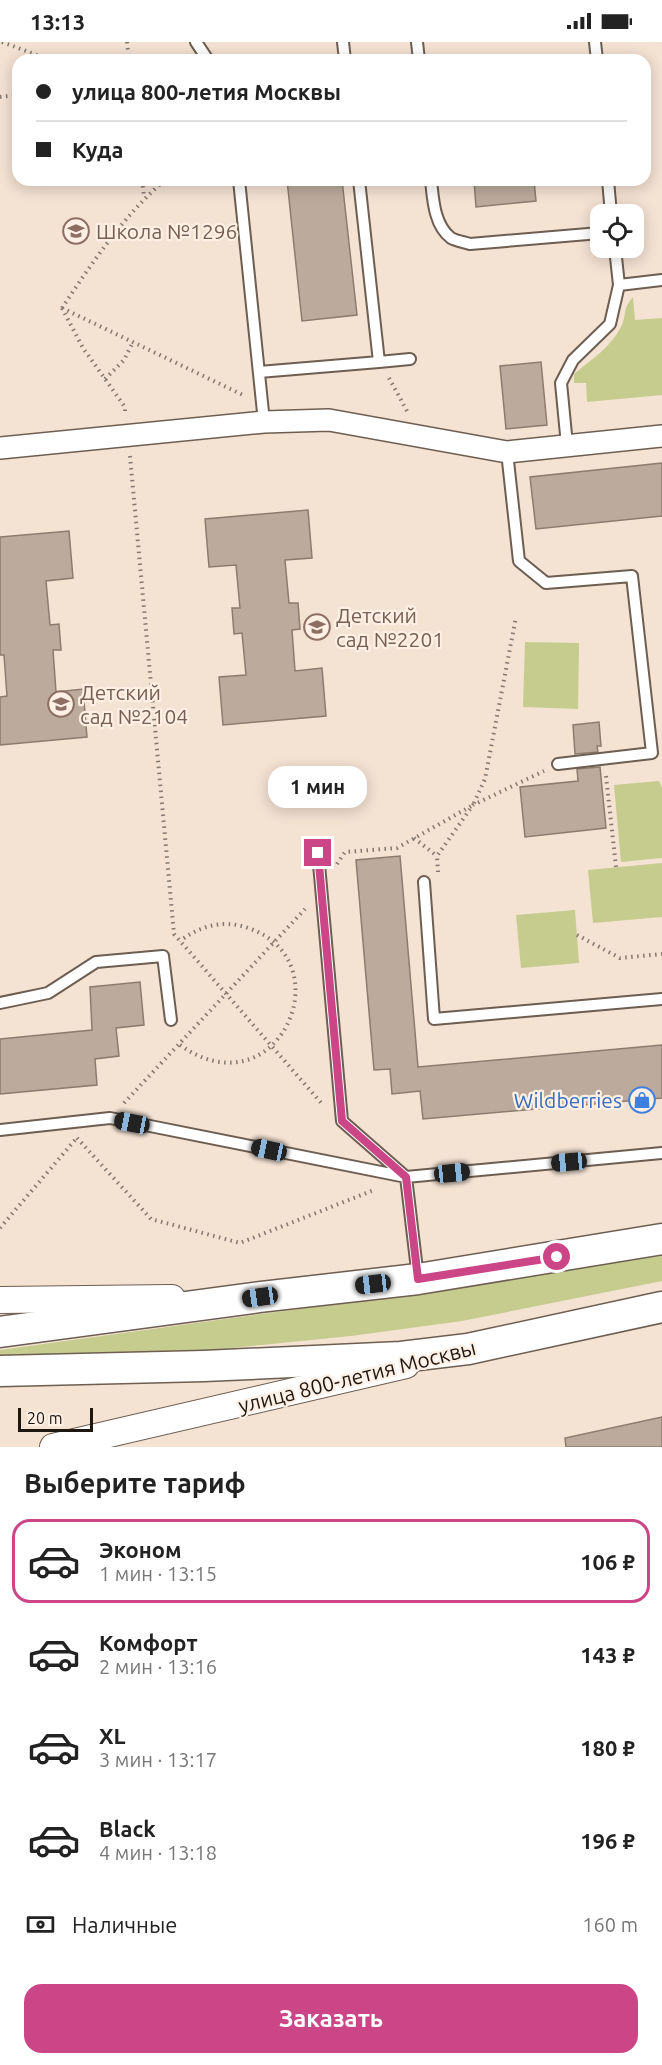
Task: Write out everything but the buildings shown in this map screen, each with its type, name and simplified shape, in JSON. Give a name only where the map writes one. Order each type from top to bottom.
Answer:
[{"type":"main road","points":[[0,1332],[260,1297],[418,1279],[662,1239]]},
{"type":"main road","name":"улица 800-летия Москвы","points":[[468,1348],[662,1307]]},
{"type":"main road","points":[[0,1371],[352,1360],[401,1357],[468,1348]]},
{"type":"street","points":[[0,448],[128,435],[263,413],[329,420],[507,452],[662,436]]},
{"type":"street","points":[[0,1300],[260,1297]]},
{"type":"street","name":"улица 800-летия Москвы","points":[[53,1447],[356,1378],[468,1348]]},
{"type":"lane","points":[[240,186],[263,413]]},
{"type":"lane","points":[[360,186],[379,362]]},
{"type":"lane","points":[[432,186],[434,205],[441,224],[452,238],[470,244],[590,234]]},
{"type":"lane","points":[[609,186],[610,204]]},
{"type":"lane","points":[[567,445],[561,383],[573,360],[610,324],[619,285],[616,258]]},
{"type":"lane","points":[[619,285],[662,280]]},
{"type":"lane","points":[[259,372],[410,358]]},
{"type":"lane","points":[[507,452],[519,561],[546,583],[632,576],[652,753],[558,764]]},
{"type":"lane","points":[[318,853],[342,1121],[406,1177],[418,1279]]},
{"type":"lane","points":[[424,882],[434,1019],[662,999]]},
{"type":"lane","points":[[0,1003],[48,993],[96,962],[163,956],[171,1020]]},
{"type":"lane","points":[[0,1130],[110,1118],[406,1177],[662,1153]]},
{"type":"path","points":[[2,42],[34,54]]},
{"type":"path","points":[[143,186],[144,197]]},
{"type":"path","points":[[62,308],[144,197],[158,186]]},
{"type":"path","points":[[62,308],[133,342],[263,413]]},
{"type":"path","points":[[62,308],[83,348],[125,407],[174,934],[317,1099],[342,1121]]},
{"type":"path","points":[[105,379],[124,360],[133,342]]},
{"type":"path","points":[[379,362],[421,437]]},
{"type":"path","points":[[438,881],[436,856],[473,805],[485,779],[516,617]]},
{"type":"path","points":[[604,759],[616,867]]},
{"type":"path","points":[[0,1228],[77,1138],[110,1118],[227,995],[321,892],[345,852],[397,848],[473,805],[558,764]]},
{"type":"path","points":[[414,838],[436,856]]},
{"type":"path","points":[[180,941],[207,926],[224,923],[242,925],[258,931],[284,954],[292,969],[296,986],[291,1019],[283,1034],[258,1055],[243,1061],[226,1063],[202,1058],[180,1045]]},
{"type":"path","points":[[577,935],[620,958],[662,954]]},
{"type":"path","points":[[77,1138],[151,1219],[240,1243],[406,1177]]},
{"type":"green space","points":[[633,297],[635,320],[662,318],[662,395],[587,402],[586,383],[574,383],[574,374],[612,341],[623,323],[627,305]]},
{"type":"green space","points":[[525,642],[579,643],[578,709],[523,707]]},
{"type":"green space","points":[[659,781],[662,788],[662,858],[621,862],[614,785]]},
{"type":"green space","points":[[662,863],[662,917],[593,923],[588,870]]},
{"type":"green space","points":[[575,910],[579,963],[521,968],[516,915]]},
{"type":"green space","points":[[662,1253],[662,1281],[462,1321],[351,1336],[202,1351],[0,1357],[0,1350],[501,1281]]},
{"type":"place","name":"Школа №1296","points":[[76,231]]},
{"type":"place","name":"Детский сад №2201","points":[[317,627]]},
{"type":"place","name":"Детский сад №2104","points":[[61,704]]},
{"type":"place","name":"Wildberries","points":[[642,1100]]},
{"type":"route","points":[[318,853],[342,1121],[406,1177],[418,1279],[557,1257]]}]
